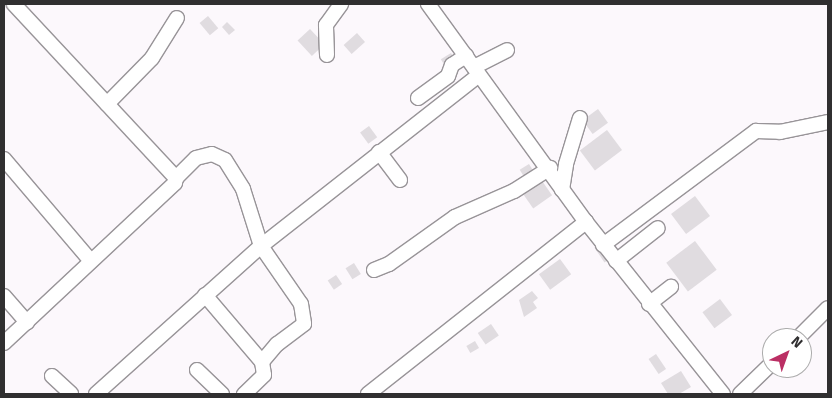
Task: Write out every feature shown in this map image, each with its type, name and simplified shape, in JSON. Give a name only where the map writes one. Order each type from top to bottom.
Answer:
[{"type":"street","points":[[14,4],[176,178]]},
{"type":"street","points":[[327,55],[326,25],[341,4]]},
{"type":"street","points":[[428,4],[550,168],[562,190],[603,245],[723,394]]},
{"type":"street","points":[[107,104],[152,58],[176,18]]},
{"type":"street","points":[[96,394],[261,246],[379,152],[473,66],[507,50]]},
{"type":"street","points":[[418,98],[448,76],[452,65],[473,66]]},
{"type":"street","points":[[562,190],[566,164],[580,118]]},
{"type":"street","points":[[603,245],[756,131],[780,132],[828,122]]},
{"type":"street","points":[[379,152],[400,180]]},
{"type":"street","points":[[4,343],[90,260],[175,184],[176,178],[196,158],[212,154],[225,160],[243,189],[261,246],[295,292],[304,315],[304,324],[277,344],[262,362]]},
{"type":"street","points":[[4,159],[90,260]]},
{"type":"street","points":[[374,270],[389,264],[455,217],[514,191],[550,168]]},
{"type":"street","points":[[368,394],[586,222]]},
{"type":"street","points":[[616,261],[658,228]]},
{"type":"street","points":[[649,304],[671,287]]},
{"type":"street","points":[[205,295],[262,362],[264,374],[244,394]]},
{"type":"street","points":[[4,296],[27,322]]},
{"type":"street","points":[[808,328],[828,308]]},
{"type":"street","points":[[197,370],[222,394]]},
{"type":"street","points":[[740,394],[762,373]]},
{"type":"street","points":[[52,376],[71,394]]},
{"type":"building","points":[[208,16],[218,28],[210,35],[200,23]]},
{"type":"building","points":[[227,22],[235,30],[229,35],[222,27]]},
{"type":"building","points":[[310,29],[324,44],[312,56],[298,41]]},
{"type":"building","points":[[357,33],[365,42],[352,54],[344,45]]},
{"type":"building","points":[[451,53],[458,64],[448,70],[441,59]]},
{"type":"building","points":[[598,109],[608,123],[593,134],[583,120]]},
{"type":"building","points":[[369,126],[377,137],[368,144],[360,132]]},
{"type":"building","points":[[607,130],[622,150],[595,170],[580,150]]},
{"type":"building","points":[[529,164],[536,175],[527,181],[520,170]]},
{"type":"building","points":[[540,178],[552,195],[533,208],[521,191]]},
{"type":"building","points":[[695,196],[710,216],[686,234],[671,214]]},
{"type":"building","points":[[695,241],[717,270],[688,291],[666,263]]},
{"type":"building","points":[[601,243],[611,258],[604,262],[594,247]]},
{"type":"building","points":[[560,259],[571,274],[550,290],[539,274]]},
{"type":"building","points":[[354,263],[361,274],[352,279],[346,268]]},
{"type":"building","points":[[336,275],[342,284],[334,290],[328,281]]},
{"type":"building","points":[[532,291],[538,298],[533,302],[537,308],[524,317],[519,300]]},
{"type":"building","points":[[720,299],[732,315],[714,328],[702,312]]},
{"type":"building","points":[[491,324],[499,336],[486,345],[478,333]]},
{"type":"building","points":[[475,341],[479,348],[470,353],[466,346]]},
{"type":"building","points":[[656,354],[666,369],[659,374],[649,359]]},
{"type":"building","points":[[681,371],[691,387],[679,394],[668,394],[661,383]]}]
